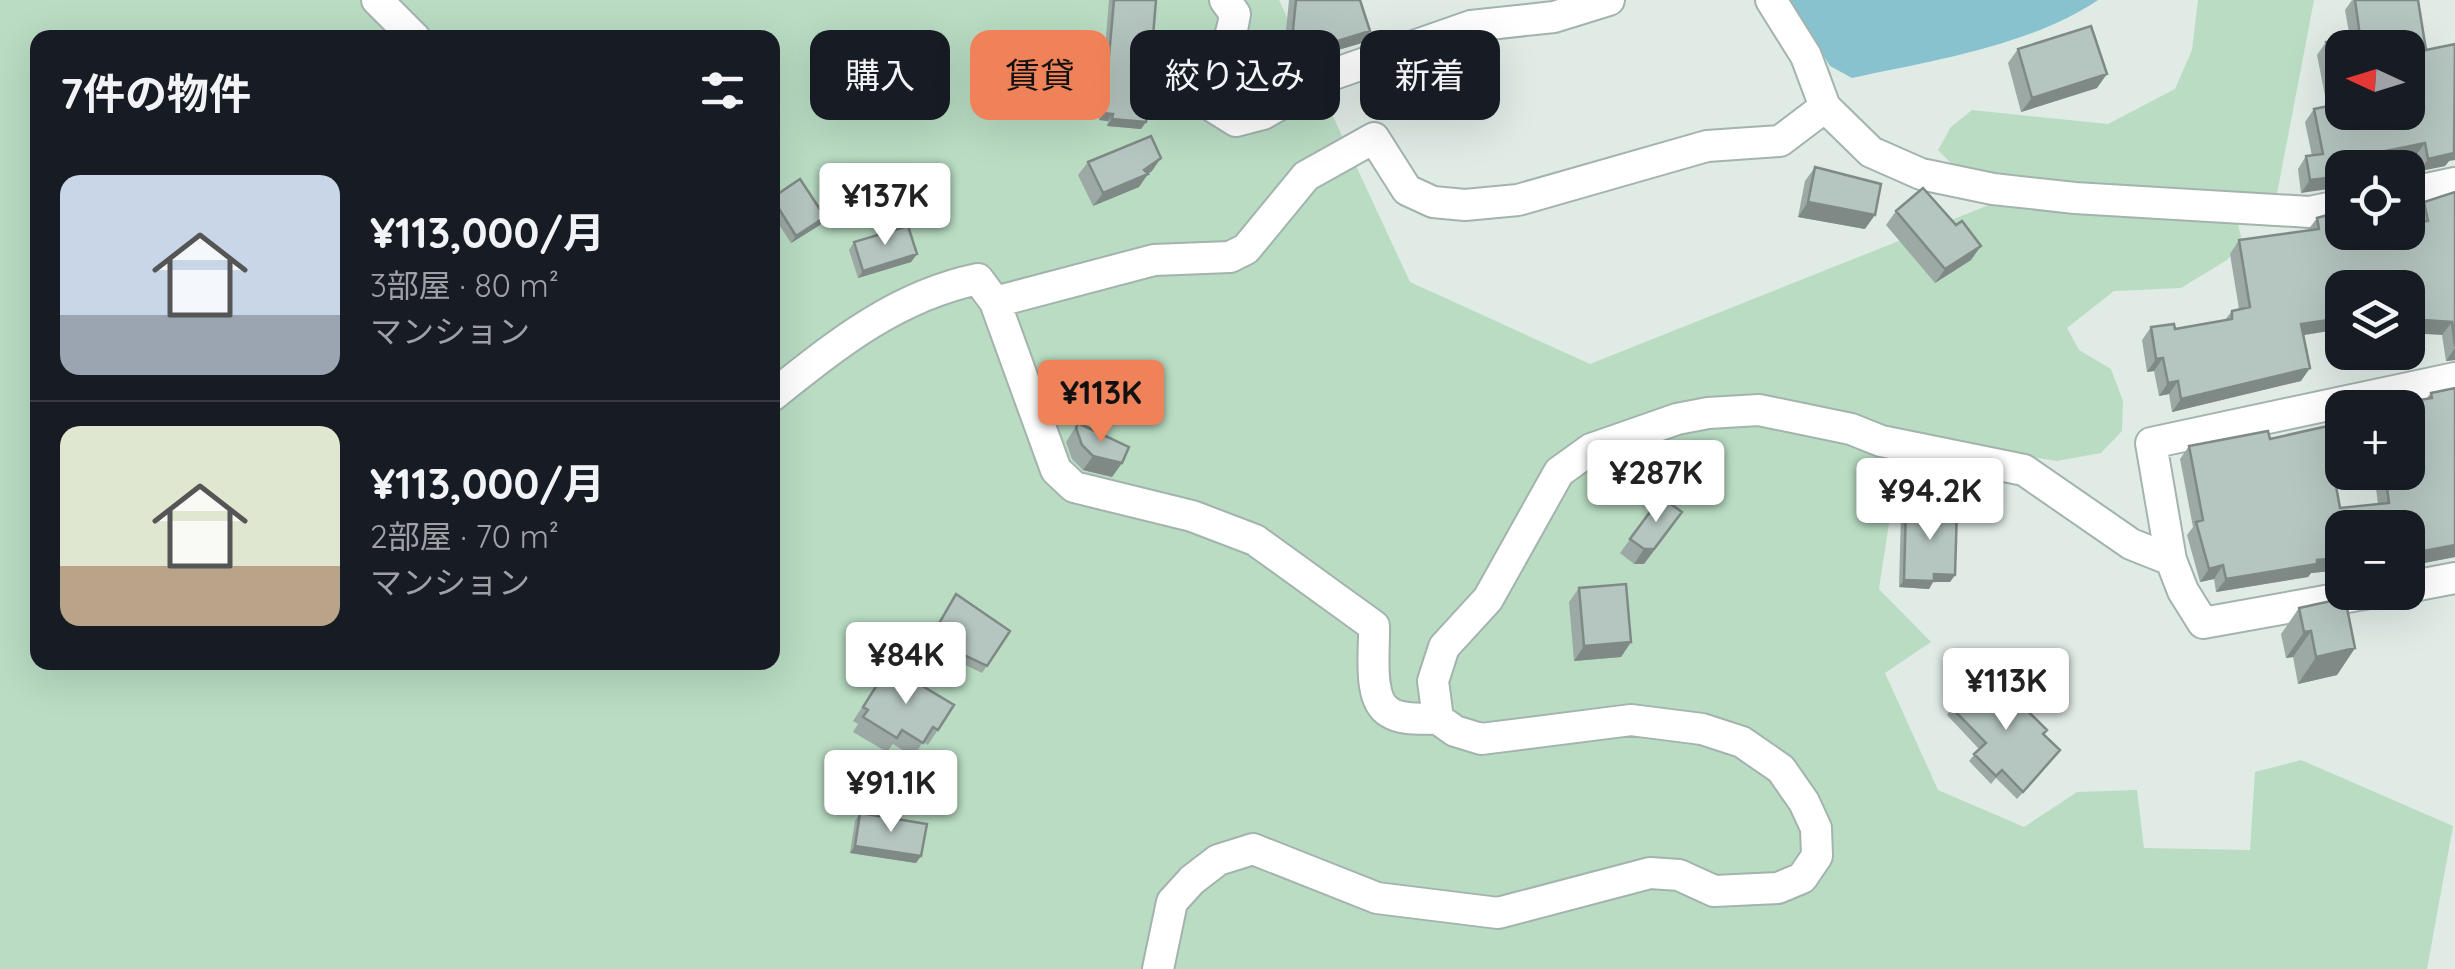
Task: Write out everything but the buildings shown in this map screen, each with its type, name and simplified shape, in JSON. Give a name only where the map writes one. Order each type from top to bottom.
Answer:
[{"type":"street","points":[[377,0],[407,30]]},
{"type":"street","points":[[1226,0],[1235,14],[1231,44],[1214,78],[1212,106],[1236,121],[1264,114],[1330,75],[1440,36],[1471,26],[1554,17],[1609,0]]},
{"type":"street","points":[[1771,0],[1806,56],[1825,107],[1871,152],[1921,174],[1993,189],[2074,198],[2310,212],[2325,209]]},
{"type":"street","points":[[995,302],[1154,260],[1230,257],[1246,249],[1306,176],[1374,138],[1407,190],[1433,202],[1465,205],[1518,200],[1708,146],[1780,141],[1825,107]]},
{"type":"street","points":[[2425,190],[2455,184]]},
{"type":"street","points":[[780,390],[857,329],[950,285],[978,279],[995,302],[1056,470],[1074,487],[1192,516],[1254,540],[1374,626],[1377,696],[1386,711],[1402,717],[1438,719],[1455,731],[1481,739],[1631,720],[1702,729],[1742,742],[1781,769],[1816,828],[1816,856],[1802,878],[1778,888],[1714,891],[1679,875],[1650,873],[1498,913],[1376,898],[1282,858],[1253,850],[1218,860],[1172,902],[1158,969]]},
{"type":"street","points":[[2325,601],[2203,623],[2183,591],[2171,560],[2151,443],[2455,378]]},
{"type":"street","points":[[1438,719],[1433,681],[1444,647],[1488,600],[1559,472],[1591,449],[1676,419],[1759,410],[2024,470],[2131,544],[2171,560]]},
{"type":"street","points":[[2425,584],[2455,578]]},
{"type":"green space","points":[[0,0],[1279,0],[1293,30],[1130,30],[1130,120],[1335,120],[1410,282],[1590,364],[1999,201],[2236,215],[2242,241],[2227,260],[2181,288],[2114,291],[2067,328],[2079,350],[2111,369],[2123,401],[2122,431],[2101,453],[2057,461],[2003,453],[1952,510],[1894,490],[1879,589],[1931,642],[1885,673],[1938,790],[2024,827],[2077,792],[2137,790],[2144,848],[2250,850],[2255,772],[2301,760],[2453,826],[2427,969],[0,969]]},
{"type":"green space","points":[[2198,0],[2314,0],[2276,199],[2015,180],[1953,165],[1938,150],[1951,127],[1972,110],[2108,124],[2175,89],[2192,50]]},
{"type":"water","points":[[1789,0],[2098,0],[2071,16],[2011,40],[1852,78],[1830,66]]}]
